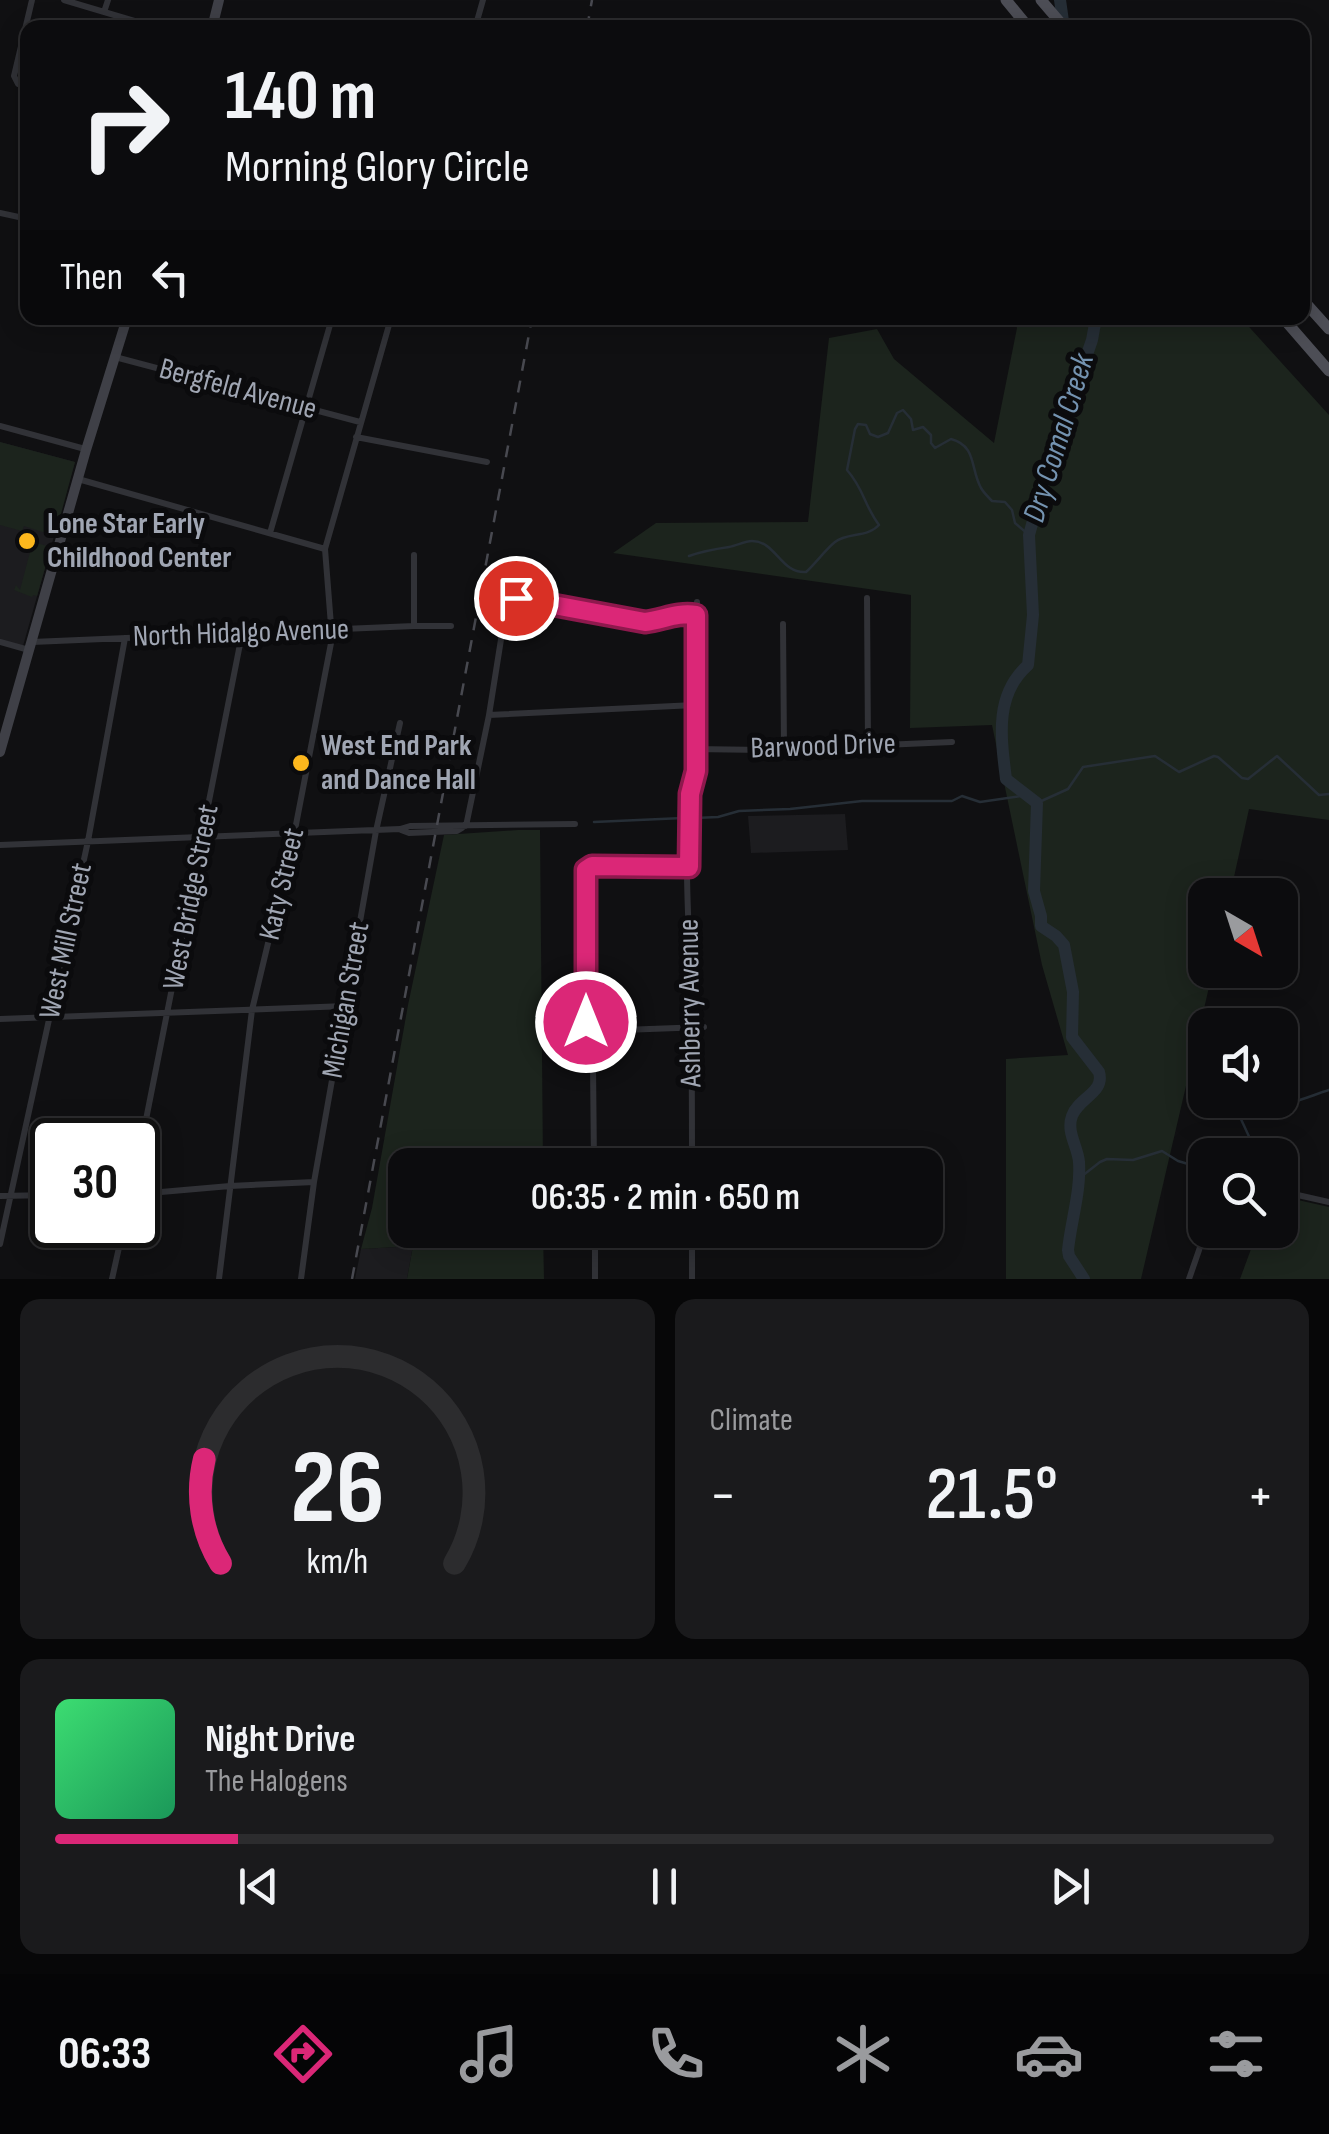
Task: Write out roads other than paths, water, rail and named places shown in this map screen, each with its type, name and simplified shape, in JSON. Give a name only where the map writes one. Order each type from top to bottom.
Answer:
[{"type":"main road","points":[[1006,0],[1022,20]]},
{"type":"main road","points":[[1041,0],[1058,20]]},
{"type":"main road","points":[[1310,308],[1329,329]]},
{"type":"main road","points":[[1290,325],[1329,371]]},
{"type":"street","points":[[64,0],[131,20]]},
{"type":"street","points":[[104,12],[108,0]]},
{"type":"street","points":[[20,51],[14,76],[20,84]]},
{"type":"street","points":[[0,752],[125,325]]},
{"type":"street","points":[[270,533],[330,325]]},
{"type":"street","name":"Katy Street","points":[[219,1279],[252,1010],[294,835],[332,630],[325,549],[389,325]]},
{"type":"street","name":"Bergfeld Avenue","points":[[115,357],[360,422]]},
{"type":"street","points":[[0,426],[86,450]]},
{"type":"street","points":[[356,437],[487,462]]},
{"type":"street","points":[[78,479],[325,549]]},
{"type":"street","points":[[414,554],[414,626]]},
{"type":"street","points":[[466,826],[506,608],[513,600],[523,598],[645,622],[676,614],[696,615]]},
{"type":"street","points":[[867,598],[868,745]]},
{"type":"street","name":"Ashberry Avenue","points":[[692,1148],[689,867],[690,794],[696,771],[697,602]]},
{"type":"street","points":[[783,624],[784,750]]},
{"type":"street","name":"North Hidalgo Avenue","points":[[0,642],[31,646],[126,638],[451,626]]},
{"type":"street","name":"West Bridge Street","points":[[147,1118],[242,634]]},
{"type":"street","name":"West Mill Street","points":[[0,1244],[88,841],[126,638]]},
{"type":"street","points":[[489,715],[695,705]]},
{"type":"street","name":"Michigan Street","points":[[301,1279],[314,1182],[376,831],[400,724]]},
{"type":"street","name":"Barwood Drive","points":[[694,749],[784,750],[952,742]]},
{"type":"street","points":[[0,845],[294,835],[410,826],[574,824]]},
{"type":"street","points":[[689,867],[592,866],[586,870],[586,1022],[594,1031],[704,1027]]},
{"type":"street","points":[[0,1019],[346,1006]]},
{"type":"street","points":[[593,1064],[594,1148]]},
{"type":"street","points":[[160,1192],[314,1182]]},
{"type":"street","points":[[0,1196],[30,1195]]},
{"type":"street","points":[[1298,1195],[1329,1202]]},
{"type":"street","points":[[112,1279],[119,1248]]},
{"type":"street","points":[[594,1248],[595,1279]]},
{"type":"street","points":[[692,1248],[692,1279]]},
{"type":"street","points":[[1189,1279],[1200,1248]]},
{"type":"waterway","name":"Dry Comal Creek","points":[[1060,0],[1063,20]]},
{"type":"waterway","name":"Dry Comal Creek","points":[[1084,1279],[1068,1250],[1079,1173],[1071,1122],[1075,1110],[1098,1085],[1099,1072],[1072,1037],[1073,992],[1064,945],[1041,926],[1034,891],[1037,803],[1006,779],[1002,718],[1010,690],[1028,665],[1033,615],[1029,535],[1095,325]]},
{"type":"waterway","points":[[689,556],[760,542],[790,568],[806,572],[840,539],[874,529],[879,525],[847,470],[855,429],[858,424],[866,425],[870,434],[878,437],[888,433],[897,413],[903,410],[911,419],[913,430],[923,427],[931,435],[935,448],[951,439],[965,447],[983,492],[992,501],[1005,502],[1015,523],[1029,535]]},
{"type":"waterway","points":[[1037,803],[1068,789],[1083,767],[1155,756],[1179,772],[1214,756],[1248,779],[1277,756],[1319,795],[1329,794]]},
{"type":"waterway","points":[[695,818],[862,801],[952,801],[962,796],[980,802],[1028,795]]},
{"type":"waterway","points":[[594,822],[683,818]]},
{"type":"waterway","points":[[1250,1138],[1240,1117],[1241,1109],[1247,1105],[1289,1103],[1329,1090]]},
{"type":"waterway","points":[[1077,1180],[1107,1159],[1133,1160],[1162,1151],[1188,1164]]},
{"type":"railway","points":[[588,20],[592,0]]},
{"type":"railway","points":[[352,1279],[531,325]]},
{"type":"place","name":"Lone Star Early Childhood Center","points":[[27,541]]},
{"type":"place","name":"West End Park and Dance Hall","points":[[301,763]]}]
